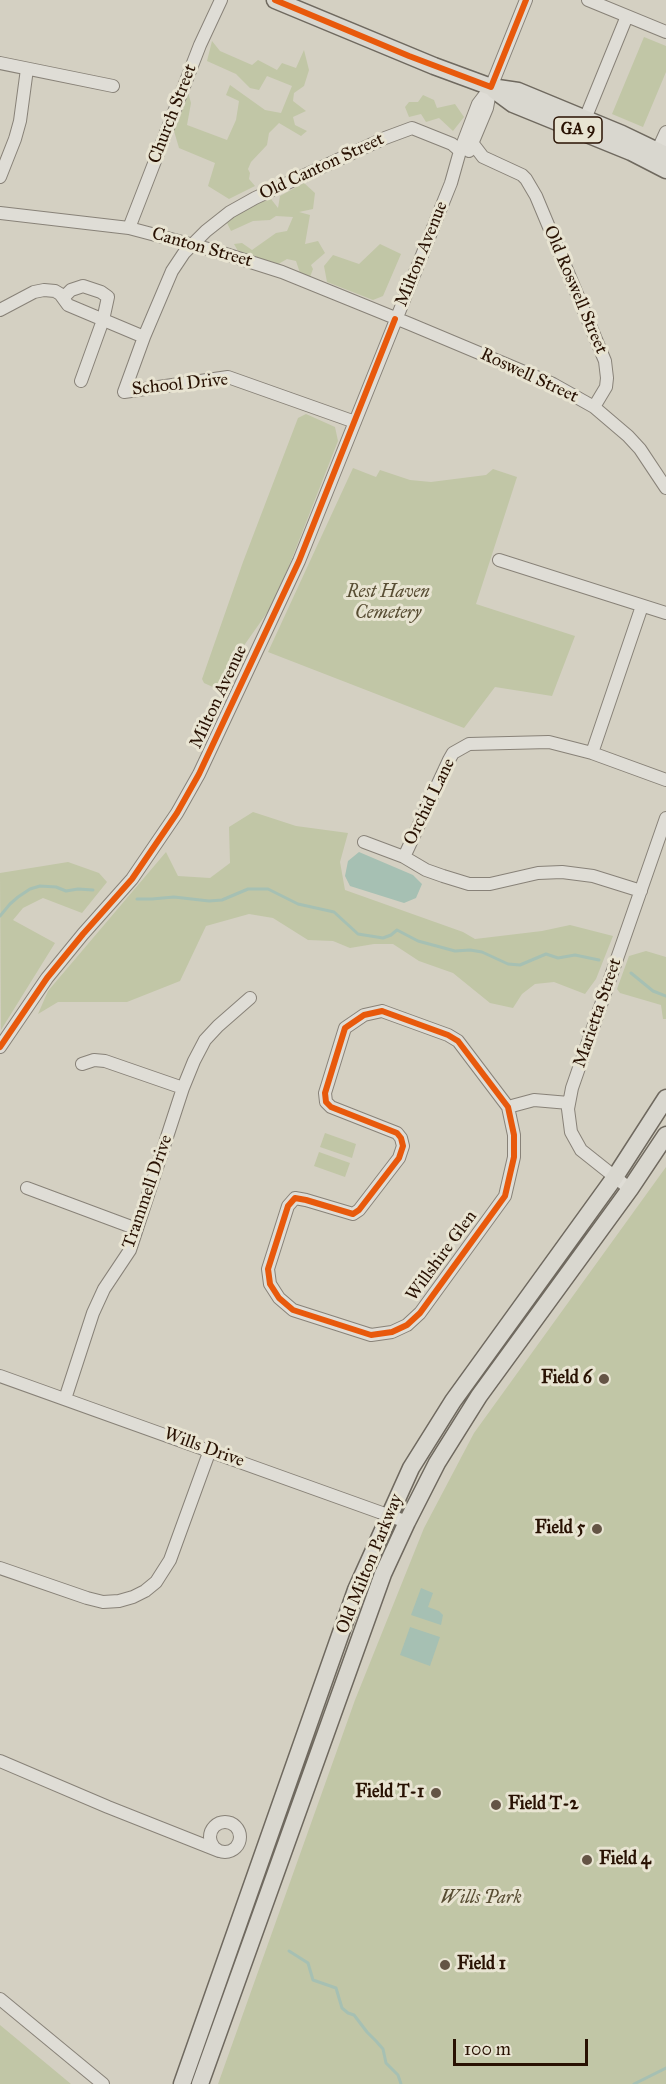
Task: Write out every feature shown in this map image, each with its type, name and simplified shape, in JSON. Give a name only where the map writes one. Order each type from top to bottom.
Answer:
[{"type":"main road","name":"GA 9","points":[[275,0],[401,53],[491,87],[518,91],[585,119],[660,160]]},
{"type":"main road","name":"GA 9","points":[[491,87],[513,104],[660,160]]},
{"type":"main road","name":"Old Milton Parkway","points":[[182,2084],[353,1601],[411,1468],[453,1401],[615,1177],[666,1098]]},
{"type":"main road","name":"Old Milton Parkway","points":[[200,2084],[383,1574],[407,1522],[437,1463],[479,1396],[630,1189],[666,1135]]},
{"type":"street","name":"Church Street","points":[[129,228],[200,45],[221,0]]},
{"type":"street","points":[[588,0],[666,30]]},
{"type":"street","points":[[491,87],[522,1]]},
{"type":"street","points":[[585,119],[627,16]]},
{"type":"street","points":[[0,63],[113,86]]},
{"type":"street","points":[[0,177],[20,121],[27,69]]},
{"type":"street","name":"Milton Avenue","points":[[450,183],[473,144],[488,108],[491,87]]},
{"type":"street","name":"Milton Avenue","points":[[0,1047],[47,978],[132,879],[172,821],[199,774],[299,561],[450,183],[478,104],[491,87]]},
{"type":"street","name":"Old Canton Street","points":[[192,244],[230,212],[255,198],[385,138],[412,128],[450,142],[460,151]]},
{"type":"street","points":[[660,160],[666,132]]},
{"type":"street","name":"Old Roswell Street","points":[[473,144],[483,157],[522,175],[530,185],[541,208],[605,361],[606,387],[594,407]]},
{"type":"street","name":"Canton Street","points":[[0,213],[129,228],[192,244],[264,266],[395,319]]},
{"type":"street","name":"School Drive","points":[[192,244],[172,271],[124,392],[228,376],[355,422]]},
{"type":"street","points":[[63,298],[75,287],[83,286],[108,297],[103,320],[81,381]]},
{"type":"street","points":[[0,310],[39,291],[55,291],[68,305],[144,337]]},
{"type":"street","name":"Roswell Street","points":[[395,319],[546,381],[594,407],[634,443],[666,488]]},
{"type":"street","points":[[500,560],[666,613]]},
{"type":"street","points":[[592,753],[642,606]]},
{"type":"street","name":"Orchid Lane","points":[[404,857],[453,753],[469,744],[549,742],[592,753],[666,780]]},
{"type":"street","name":"Marietta Street","points":[[630,1189],[587,1155],[577,1143],[568,1121],[569,1103],[666,818]]},
{"type":"street","points":[[364,842],[404,857],[426,870],[469,884],[490,884],[538,873],[562,872],[593,876],[640,891]]},
{"type":"street","name":"Trammell Drive","points":[[65,1399],[93,1313],[104,1289],[124,1262],[137,1229],[183,1088],[205,1040],[249,998]]},
{"type":"street","name":"Willshire Glen","points":[[382,1011],[448,1035],[458,1041],[508,1107],[514,1135],[514,1157],[505,1196],[420,1313],[407,1325],[392,1332],[371,1335],[293,1310],[279,1298],[270,1284],[268,1269],[288,1206],[295,1198],[353,1214],[359,1210],[399,1158],[403,1146],[397,1133],[331,1107],[326,1102],[325,1094],[345,1028],[354,1020],[382,1011]]},
{"type":"street","points":[[82,1064],[94,1060],[105,1061],[183,1088]]},
{"type":"street","points":[[508,1107],[534,1101],[569,1103]]},
{"type":"street","points":[[27,1188],[137,1229]]},
{"type":"street","name":"Wills Drive","points":[[0,1376],[407,1522]]},
{"type":"street","points":[[0,1568],[103,1602],[119,1601],[145,1591],[156,1582],[170,1560],[210,1450]]},
{"type":"street","points":[[0,1761],[219,1851]]},
{"type":"street","points":[[0,2000],[103,2084]]},
{"type":"green space","points":[[644,37],[666,46],[666,72],[643,127],[612,114]]},
{"type":"green space","points":[[212,41],[220,51],[252,65],[258,60],[277,70],[282,63],[296,68],[304,50],[309,70],[304,86],[294,93],[293,101],[306,111],[293,117],[295,125],[307,131],[301,136],[279,123],[269,133],[267,145],[251,162],[248,169],[249,179],[255,186],[229,199],[208,186],[215,163],[179,148],[174,131],[188,92],[191,103],[187,125],[227,140],[236,120],[239,101],[226,95],[230,85],[265,110],[281,113],[292,86],[267,76],[259,90],[250,88],[236,74],[207,61]]},
{"type":"green space","points":[[423,95],[434,100],[437,108],[455,104],[464,117],[453,131],[439,118],[426,122],[421,114],[409,117],[405,107],[409,102],[418,102]]},
{"type":"green space","points":[[304,183],[315,193],[313,209],[299,212],[310,215],[305,244],[318,241],[325,253],[311,265],[313,269],[310,277],[300,273],[296,261],[287,259],[275,266],[258,260],[256,256],[239,253],[234,244],[242,243],[252,250],[276,233],[287,231],[293,217],[276,216],[270,220],[253,221],[231,231],[227,223],[247,207],[271,199],[278,208],[280,196]]},
{"type":"green space","points":[[380,244],[401,254],[383,296],[373,300],[327,282],[324,266],[333,255],[359,264]]},
{"type":"green space","points":[[306,414],[335,427],[338,441],[287,571],[269,610],[238,654],[227,681],[215,688],[204,683],[202,679],[243,562],[298,418]]},
{"type":"green space","name":"Rest Haven Cemetery","points":[[353,468],[376,477],[380,470],[410,480],[431,482],[486,475],[493,469],[517,477],[476,604],[575,636],[552,696],[495,687],[464,728],[268,652]]},
{"type":"green space","points":[[253,812],[296,826],[348,833],[340,862],[345,890],[463,932],[475,939],[542,931],[570,925],[613,936],[596,979],[585,994],[554,982],[535,984],[522,994],[513,1008],[490,1003],[453,973],[419,961],[393,944],[350,948],[333,941],[308,940],[273,918],[249,914],[206,926],[180,981],[127,1002],[58,1002],[38,1014],[48,991],[166,852],[178,876],[210,878],[230,863],[229,827]]},
{"type":"green space","points":[[68,862],[99,873],[107,882],[82,913],[43,898],[23,908],[13,920],[55,943],[1,1030],[0,873]]},
{"type":"green space","points":[[646,951],[666,957],[666,1019],[663,1019],[661,1005],[620,993],[617,989],[629,956]]},
{"type":"green space","points":[[325,1133],[356,1144],[352,1158],[320,1147]]},
{"type":"green space","points":[[319,1152],[350,1163],[345,1177],[314,1166]]},
{"type":"green space","name":"Wills Park","points":[[666,1167],[666,2084],[218,2084],[355,1700],[424,1528],[474,1433]]},
{"type":"green space","points":[[0,2025],[71,2084],[0,2084]]},
{"type":"shaded area","points":[[359,852],[413,875],[422,884],[416,898],[404,903],[350,886],[345,876],[348,861]]},
{"type":"shaded area","points":[[421,1588],[433,1593],[428,1607],[443,1615],[441,1625],[411,1615]]},
{"type":"shaded area","points":[[410,1627],[440,1637],[430,1666],[400,1655]]},
{"type":"waterway","points":[[0,916],[18,897],[40,886],[56,887],[66,891],[93,890]]},
{"type":"waterway","points":[[137,899],[174,897],[209,901],[222,900],[248,889],[268,889],[298,904],[334,912],[358,934],[383,938],[397,930],[418,941],[455,951],[482,952],[508,964],[520,965],[546,954],[558,958],[575,955],[599,960]]},
{"type":"waterway","points":[[631,973],[653,991],[666,996]]},
{"type":"waterway","points":[[289,1951],[308,1963],[313,1980],[336,1988],[342,2008],[354,2015],[383,2049],[386,2063],[398,2075],[401,2084]]},
{"type":"waterway","points":[[634,2084],[666,2068]]},
{"type":"cycle path","points":[[275,0],[409,56],[491,87],[526,0]]},
{"type":"cycle path","points":[[0,1047],[47,978],[132,879],[177,813],[199,774],[299,561],[395,319]]},
{"type":"cycle path","points":[[382,1011],[448,1035],[458,1041],[508,1107],[514,1135],[514,1157],[505,1196],[420,1313],[407,1325],[392,1332],[371,1335],[293,1310],[279,1298],[270,1284],[268,1269],[288,1206],[295,1198],[353,1214],[359,1210],[399,1158],[403,1146],[397,1133],[331,1107],[326,1102],[325,1093],[345,1028],[364,1015],[382,1011]]},
{"type":"place","name":"Field 6","points":[[604,1379]]},
{"type":"place","name":"Field 5","points":[[597,1529]]},
{"type":"place","name":"Field T-1","points":[[436,1793]]},
{"type":"place","name":"Field T-2","points":[[496,1805]]},
{"type":"place","name":"Field 4","points":[[587,1860]]},
{"type":"place","name":"Field 1","points":[[445,1965]]}]
